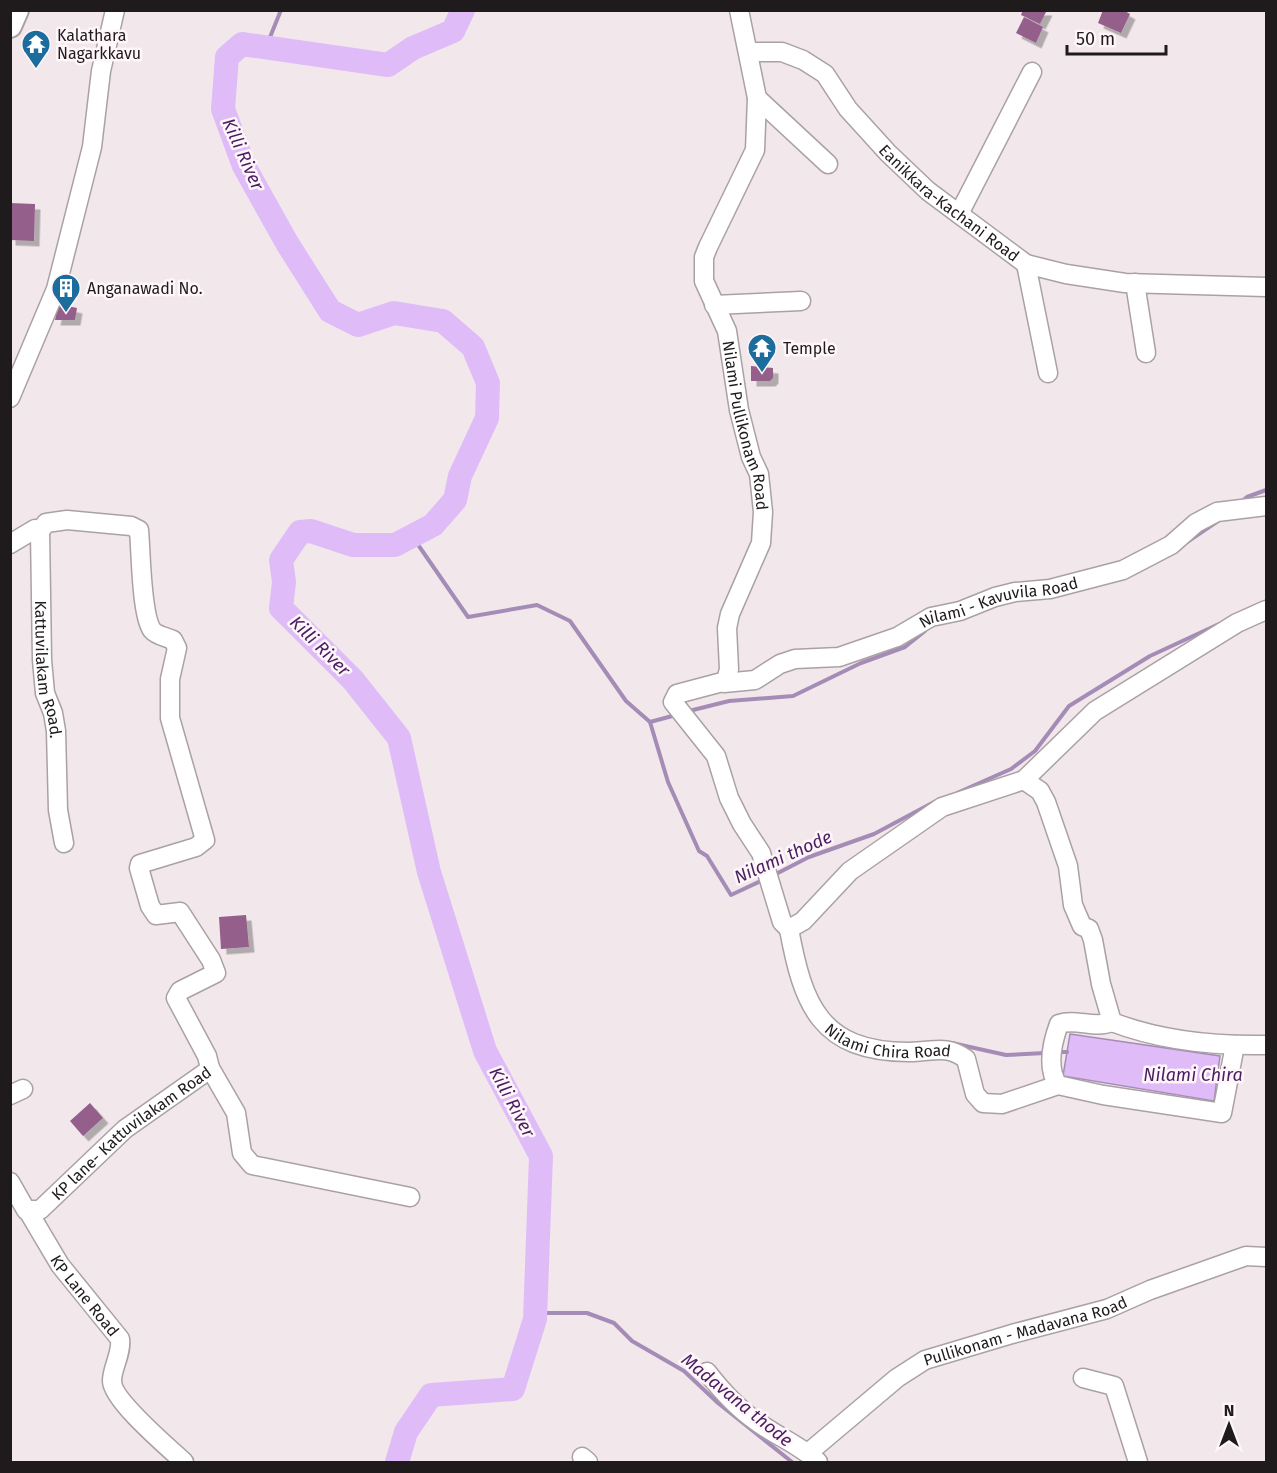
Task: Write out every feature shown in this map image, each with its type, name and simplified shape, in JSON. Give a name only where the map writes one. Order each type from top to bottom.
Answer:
[{"type":"main road","points":[[10,26],[17,10]]},
{"type":"street","points":[[10,398],[56,290],[92,147],[101,71],[115,10]]},
{"type":"street","points":[[739,10],[749,52]]},
{"type":"street","name":"Nilami Pullikonam Road","points":[[724,683],[729,669],[727,628],[730,614],[761,543],[763,512],[759,474],[751,457],[739,410],[727,331],[704,281],[704,257],[755,150],[757,98],[749,52]]},
{"type":"street","name":"Eanikkara-Kachani Road","points":[[749,52],[782,52],[803,60],[825,74],[848,110],[928,191],[1026,264],[1066,274],[1135,283],[1266,287]]},
{"type":"street","points":[[959,214],[1032,72]]},
{"type":"street","points":[[757,98],[828,164]]},
{"type":"street","points":[[1026,264],[1048,374]]},
{"type":"street","points":[[1135,283],[1146,353]]},
{"type":"street","points":[[714,305],[801,301]]},
{"type":"street","name":"Nilami - Kavuvila Road","points":[[724,683],[755,680],[780,664],[795,660],[839,657],[897,637],[931,617],[960,611],[995,597],[1015,592],[1050,589],[1123,570],[1171,545],[1196,523],[1217,512],[1266,506]]},
{"type":"street","name":"KP lane- Kattuvilakam Road","points":[[28,1211],[40,1210],[125,1129],[210,1068],[207,1056],[176,998],[180,991],[216,973],[211,960],[180,912],[156,915],[150,906],[139,868],[140,864],[196,847],[205,840],[170,718],[170,679],[177,648],[173,640],[158,634],[150,623],[137,528],[67,520],[46,523],[40,531]]},
{"type":"street","points":[[10,544],[35,529],[40,531]]},
{"type":"street","name":"Kattuvilakam Road.","points":[[40,531],[42,660],[45,693],[53,713],[56,731],[58,810],[64,843]]},
{"type":"street","points":[[724,683],[677,694],[673,702],[716,756],[729,798],[742,824],[761,853],[777,910],[782,922],[789,928],[803,921],[850,871],[942,807],[1024,780],[1095,711],[1237,623],[1266,610]]},
{"type":"street","points":[[1024,780],[1040,791],[1054,824],[1068,866],[1073,905],[1082,926],[1089,929],[1093,940],[1101,984],[1112,1022]]},
{"type":"street","name":"Nilami Chira Road","points":[[789,928],[796,971],[807,1000],[819,1016],[837,1033],[861,1047],[910,1052],[953,1050],[966,1059],[975,1094],[983,1103],[1002,1104],[1058,1084]]},
{"type":"street","points":[[1235,1045],[1222,1113],[1103,1095],[1058,1084],[1051,1063],[1059,1024],[1065,1022],[1096,1025],[1112,1022],[1168,1037],[1235,1045],[1266,1045]]},
{"type":"street","points":[[210,1068],[236,1113],[245,1161],[252,1165],[410,1197]]},
{"type":"street","points":[[10,1182],[28,1211]]},
{"type":"street","name":"KP Lane Road","points":[[28,1211],[60,1265],[120,1339],[120,1349],[112,1377],[113,1388],[122,1400],[184,1462]]},
{"type":"street","name":"Pullikonam - Madavana Road","points":[[813,1458],[897,1378],[925,1360],[1107,1309],[1150,1290],[1246,1256],[1266,1257]]},
{"type":"street","points":[[707,1372],[723,1393],[755,1421],[813,1458]]},
{"type":"street","points":[[1083,1378],[1114,1386],[1138,1462]]},
{"type":"water","name":"Nilami Chira","points":[[1070,1034],[1220,1056],[1214,1101],[1063,1076]]},
{"type":"building","points":[[1023,10],[1047,10],[1040,24],[1021,15]]},
{"type":"building","points":[[1103,10],[1123,10],[1130,14],[1121,33],[1098,23]]},
{"type":"building","points":[[1024,17],[1043,27],[1036,43],[1016,33]]},
{"type":"building","points":[[10,203],[35,204],[34,241],[10,240]]},
{"type":"building","name":"Anganawadi No.","points":[[58,304],[77,308],[75,320],[55,320]]},
{"type":"building","name":"Temple","points":[[751,366],[773,368],[773,378],[770,381],[751,381]]},
{"type":"building","points":[[246,915],[249,947],[221,949],[219,917]]},
{"type":"building","points":[[90,1103],[103,1118],[83,1136],[70,1121]]},
{"type":"waterway","points":[[266,47],[281,10]]},
{"type":"waterway","name":"Killi River","points":[[397,1462],[406,1432],[431,1395],[513,1389],[535,1319],[541,1156],[485,1051],[429,872],[399,738],[353,680],[281,608],[284,582],[281,560],[300,532],[311,531],[353,545],[395,545],[433,525],[455,500],[460,476],[487,418],[488,383],[473,347],[443,321],[394,313],[358,325],[330,311],[287,243],[244,166],[223,109],[227,57],[242,44],[388,65],[413,48],[453,31],[463,10]]},
{"type":"waterway","points":[[1240,503],[1247,497],[1266,490]]},
{"type":"waterway","points":[[1187,542],[1221,519]]},
{"type":"waterway","name":"Nilami thode","points":[[412,536],[468,617],[537,605],[570,621],[626,701],[650,722],[668,782],[699,851],[707,856],[731,895],[765,879]]},
{"type":"waterway","name":"Nilami thode","points":[[957,793],[1011,769],[1035,751],[1069,706],[1150,656],[1219,624]]},
{"type":"waterway","points":[[689,711],[729,701],[793,696],[861,663],[905,647],[925,631]]},
{"type":"waterway","points":[[650,722],[676,715]]},
{"type":"waterway","name":"Nilami thode","points":[[774,875],[809,857],[874,834],[936,801]]},
{"type":"waterway","points":[[952,1043],[1006,1055],[1045,1053]]},
{"type":"waterway","points":[[1056,1052],[1067,1052]]},
{"type":"waterway","name":"Madavana thode","points":[[535,1313],[587,1313],[614,1323],[632,1341],[684,1371],[718,1403],[792,1462]]},
{"type":"place","name":"Kalathara Nagarkkavu","points":[[36,70]]},
{"type":"place","name":"Anganawadi No.","points":[[66,314]]},
{"type":"place","name":"Temple","points":[[762,374]]}]
